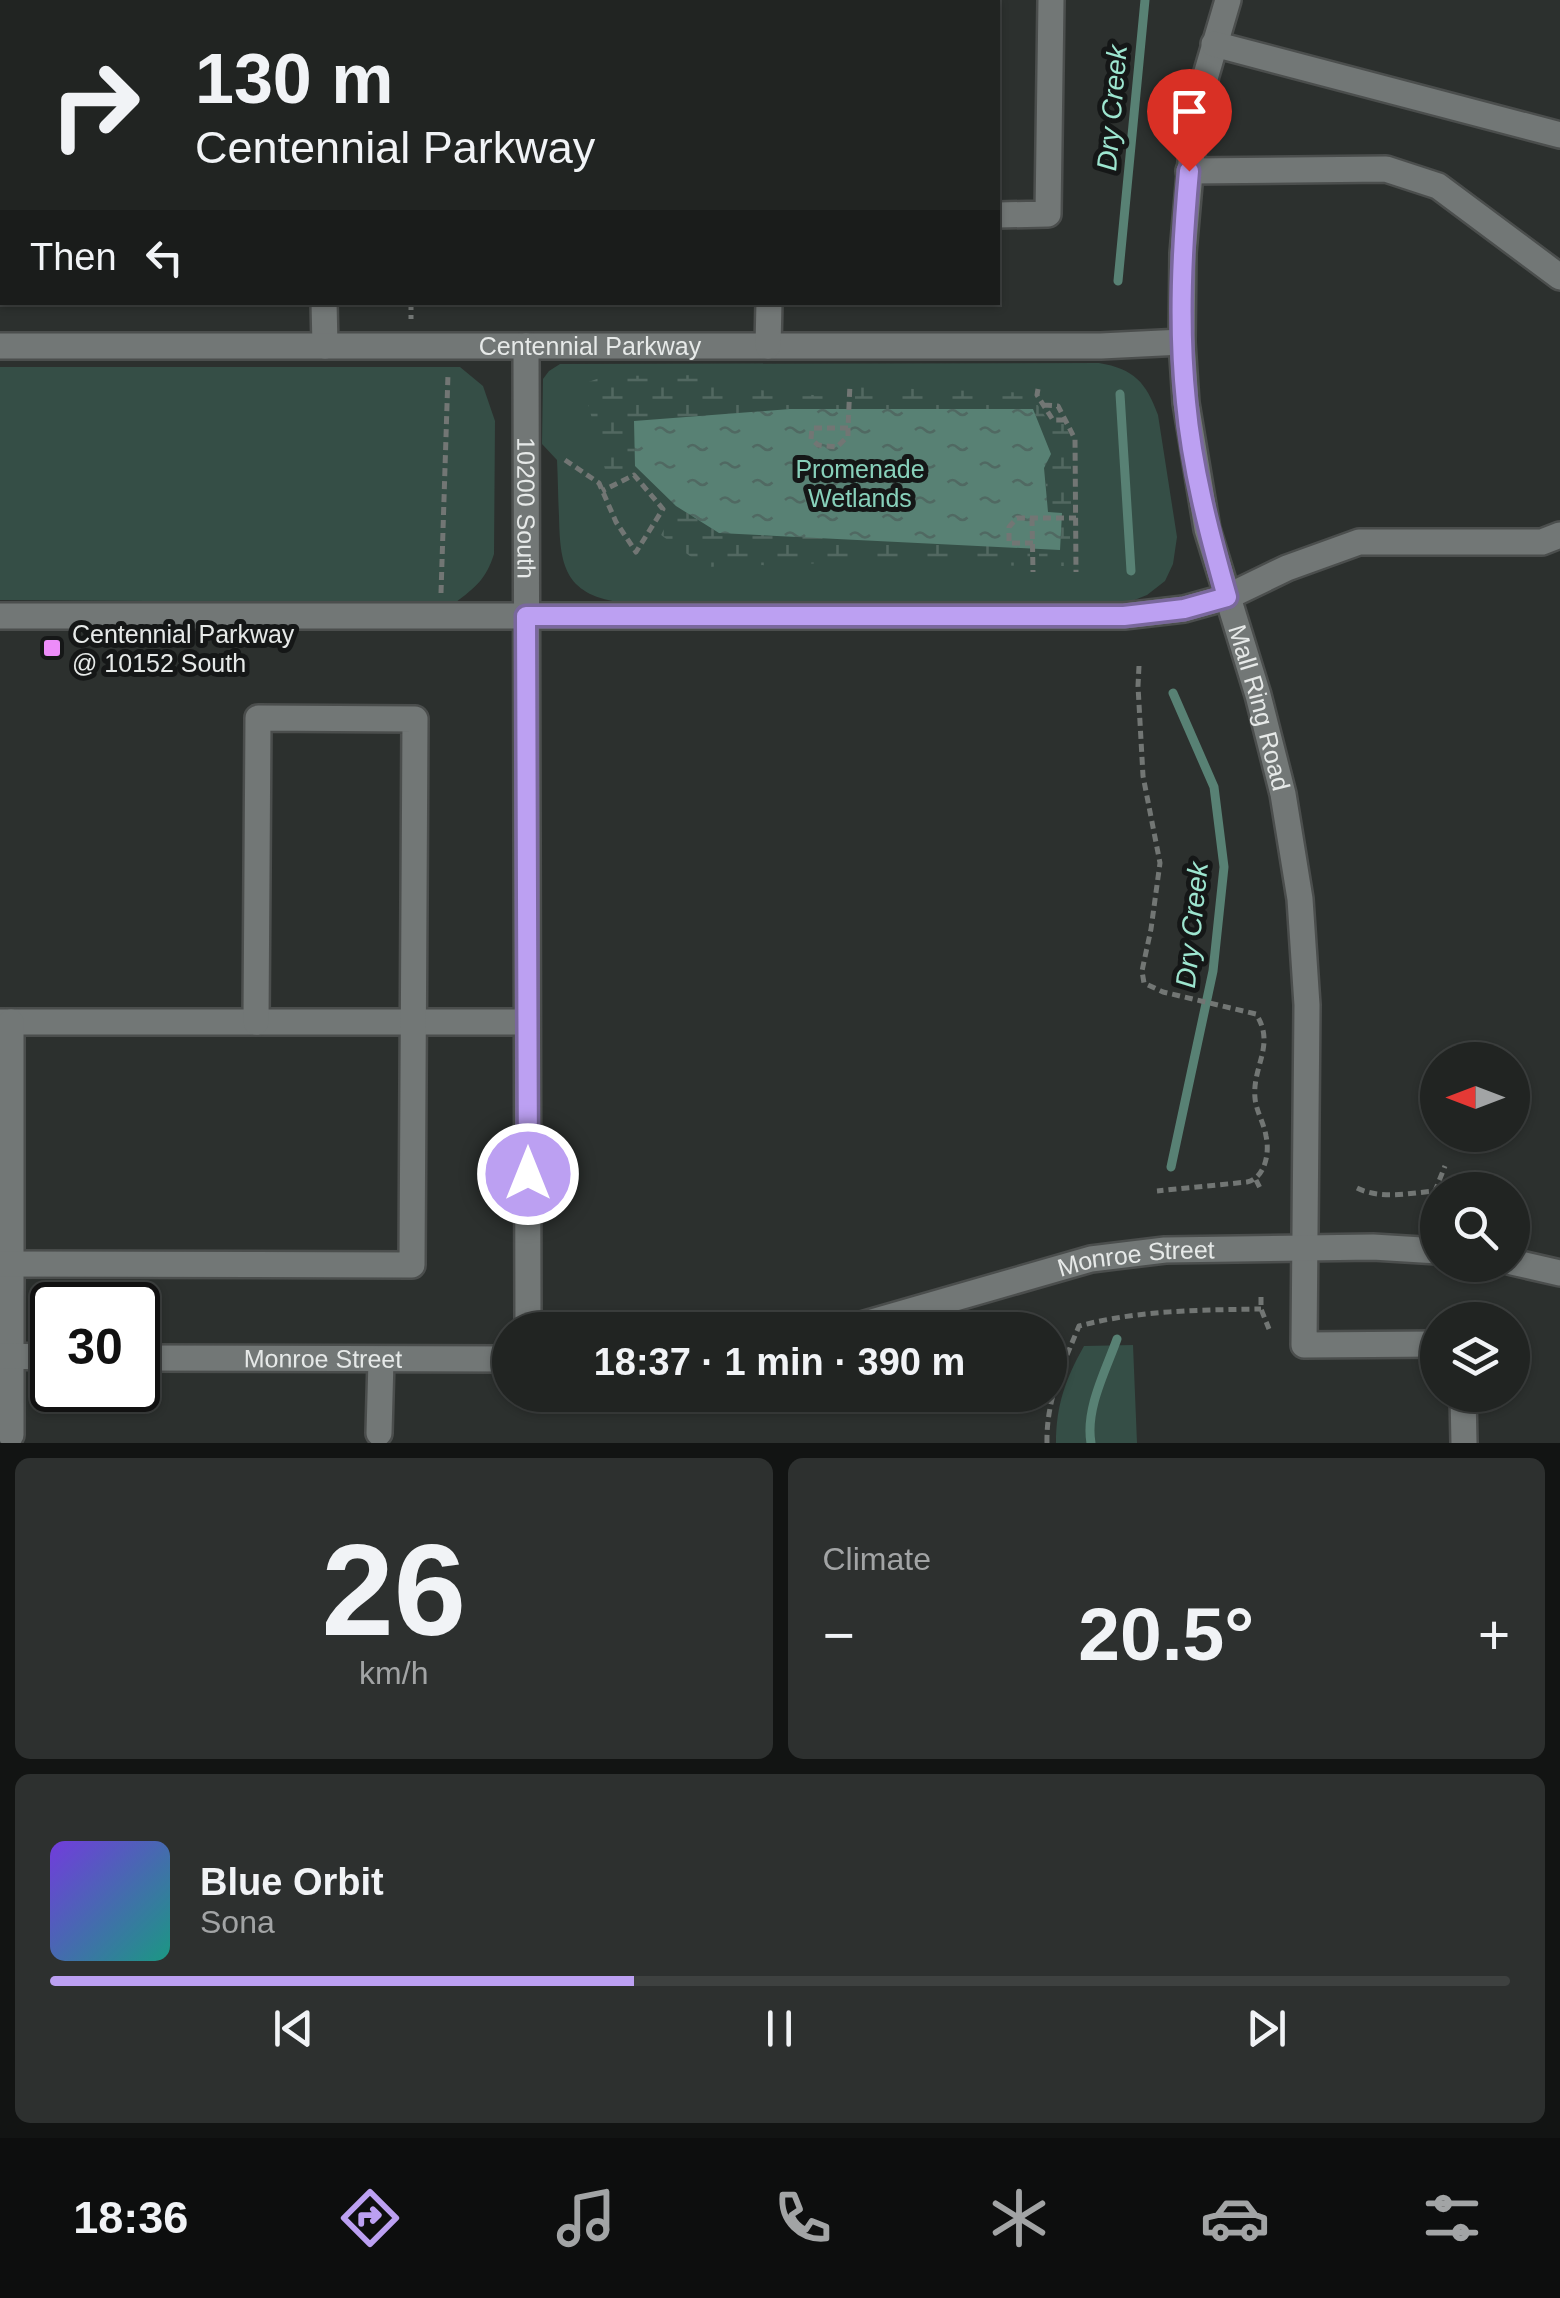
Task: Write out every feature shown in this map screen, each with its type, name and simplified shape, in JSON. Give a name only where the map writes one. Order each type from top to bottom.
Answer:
[{"type":"street","points":[[1000,214],[1048,214],[1051,0]]},
{"type":"street","name":"Mall Ring Road","points":[[1228,0],[1199,107],[1189,171],[1182,342],[1186,403],[1208,529],[1258,694],[1283,794],[1300,899],[1307,1006],[1304,1345],[1420,1344]]},
{"type":"street","points":[[1214,44],[1560,135]]},
{"type":"street","points":[[1189,171],[1386,168],[1438,186],[1560,277]]},
{"type":"street","points":[[324,305],[325,346]]},
{"type":"street","points":[[768,346],[769,305]]},
{"type":"street","name":"Centennial Parkway","points":[[0,346],[1101,346],[1182,342]]},
{"type":"street","name":"10200 South","points":[[526,346],[528,1312]]},
{"type":"street","points":[[0,616],[1124,616],[1184,609],[1227,597],[1287,568],[1359,542],[1542,542],[1560,535]]},
{"type":"street","points":[[6,1264],[412,1265],[414,719],[258,718],[256,1022]]},
{"type":"street","points":[[11,1434],[6,1356],[5,1022],[527,1022]]},
{"type":"street","name":"Monroe Street","points":[[907,1312],[1091,1259],[1165,1250],[1420,1249]]},
{"type":"street","points":[[1530,1266],[1560,1273]]},
{"type":"street","name":"Monroe Street","points":[[160,1358],[492,1359]]},
{"type":"street","points":[[379,1433],[380,1360]]},
{"type":"street","points":[[1463,1412],[1464,1443]]},
{"type":"path","points":[[411,305],[411,347]]},
{"type":"path","points":[[441,616],[448,374]]},
{"type":"path","points":[[848,428],[812,428],[812,439],[818,446],[837,446],[848,436],[850,384]]},
{"type":"path","points":[[1038,388],[1037,395],[1053,420],[1066,420]]},
{"type":"path","points":[[1044,405],[1058,406],[1075,439],[1076,572]]},
{"type":"path","points":[[565,460],[599,483],[602,491],[616,522],[636,552],[663,510],[634,475],[602,491]]},
{"type":"path","points":[[1033,543],[1009,543],[1009,527],[1017,518],[1076,518]]},
{"type":"path","points":[[1032,518],[1034,572]]},
{"type":"path","points":[[1138,666],[1143,776],[1160,863],[1142,971],[1144,983],[1163,992],[1245,1010],[1256,1014],[1264,1026],[1255,1097],[1267,1138],[1266,1159],[1256,1180]]},
{"type":"path","points":[[1357,1188],[1383,1196],[1435,1190],[1445,1166]]},
{"type":"path","points":[[1256,1180],[1261,1190]]},
{"type":"path","points":[[1156,1191],[1256,1180]]},
{"type":"path","points":[[1261,1297],[1261,1309],[1270,1329]]},
{"type":"path","points":[[1047,1443],[1050,1398],[1080,1326],[1142,1314],[1261,1309]]},
{"type":"green space","name":"Promenade Wetlands","points":[[1099,363],[1121,369],[1137,379],[1158,415],[1177,537],[1173,564],[1165,581],[1147,595],[1127,603],[619,602],[601,598],[576,584],[564,562],[557,460],[542,444],[543,379],[560,364]]},
{"type":"green space","points":[[0,367],[460,367],[483,386],[495,421],[491,563],[479,582],[455,603],[0,600]]},
{"type":"green space","points":[[710,375],[732,387],[845,397],[845,409],[790,409],[634,421],[635,466],[608,481],[583,384],[605,376]]},
{"type":"green space","points":[[855,387],[1030,393],[1050,424],[1066,424],[1071,441],[1071,513],[1048,512],[1042,432],[1033,409],[855,409]]},
{"type":"green space","points":[[676,506],[719,533],[1030,547],[1030,566],[976,565],[952,559],[705,567],[661,535]]},
{"type":"green space","points":[[1061,522],[1070,522],[1070,566],[1039,566],[1039,548],[1060,549]]},
{"type":"green space","points":[[1133,1345],[1137,1443],[1056,1443],[1059,1412],[1067,1412],[1067,1382],[1084,1346]]},
{"type":"water","points":[[790,409],[1033,409],[1051,454],[1044,468],[1048,512],[1062,513],[1060,550],[719,533],[676,506],[635,466],[634,421]]},
{"type":"waterway","name":"Dry Creek","points":[[1118,281],[1145,0]]},
{"type":"waterway","name":"Dry Creek","points":[[1120,394],[1131,571]]},
{"type":"waterway","name":"Dry Creek","points":[[1171,1167],[1213,971],[1224,867],[1214,787],[1173,693]]},
{"type":"waterway","name":"Dry Creek","points":[[1091,1443],[1094,1403],[1117,1339]]},
{"type":"place","name":"Centennial Parkway @ 10152 South","points":[[52,648]]},
{"type":"route","points":[[528,1174],[526,616],[1124,616],[1184,609],[1227,597],[1208,529],[1186,403],[1182,298],[1189,171]]}]
